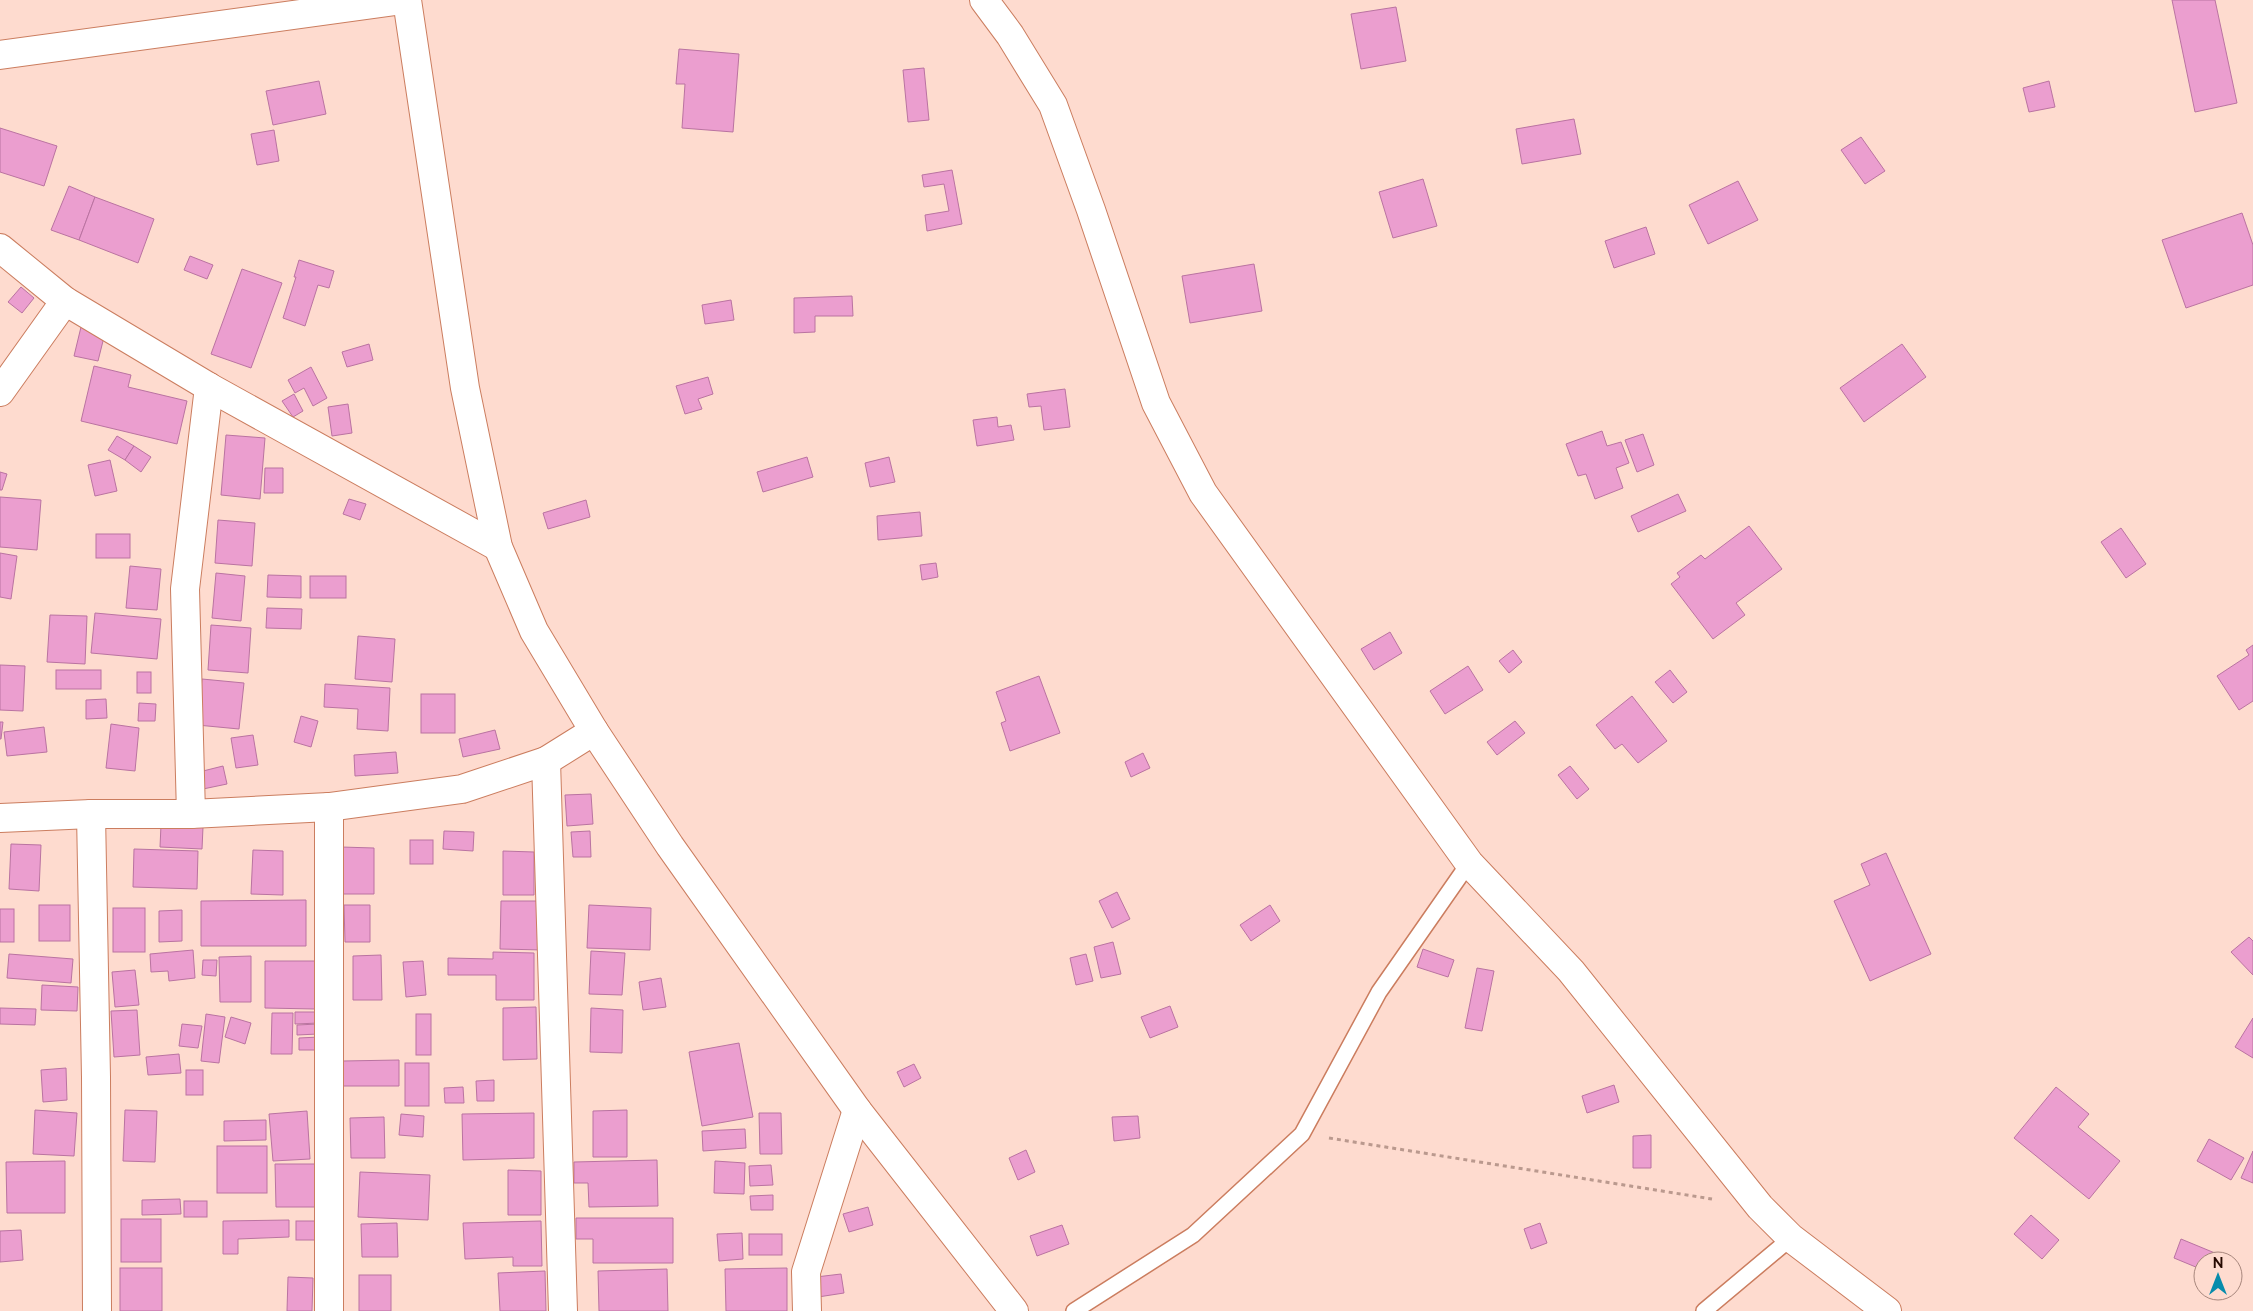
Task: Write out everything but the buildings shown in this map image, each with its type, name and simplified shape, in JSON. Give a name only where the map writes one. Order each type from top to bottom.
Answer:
[{"type":"street","points":[[0,54],[403,0]]},
{"type":"street","points":[[407,0],[465,388],[498,548],[534,631],[594,730],[670,846],[857,1110],[1014,1311]]},
{"type":"street","points":[[984,0],[1010,35],[1052,105],[1091,210],[1156,403],[1203,493],[1469,863],[1572,971],[1760,1207],[1792,1238],[1887,1311]]},
{"type":"street","points":[[0,248],[64,301],[209,387],[498,548]]},
{"type":"street","points":[[0,392],[64,301]]},
{"type":"street","points":[[191,814],[185,589],[209,387]]},
{"type":"street","points":[[0,818],[91,814],[191,814],[328,807],[462,789],[546,761],[594,730]]},
{"type":"street","points":[[546,761],[564,1311]]},
{"type":"street","points":[[328,807],[329,1311]]},
{"type":"street","points":[[91,814],[96,1077],[97,1311]]},
{"type":"street","points":[[806,1311],[806,1272],[857,1110]]},
{"type":"lane","points":[[1074,1311],[1193,1235],[1302,1134],[1379,992],[1469,863]]},
{"type":"lane","points":[[1704,1311],[1792,1238]]},
{"type":"path","points":[[1302,1134],[1760,1207]]}]
